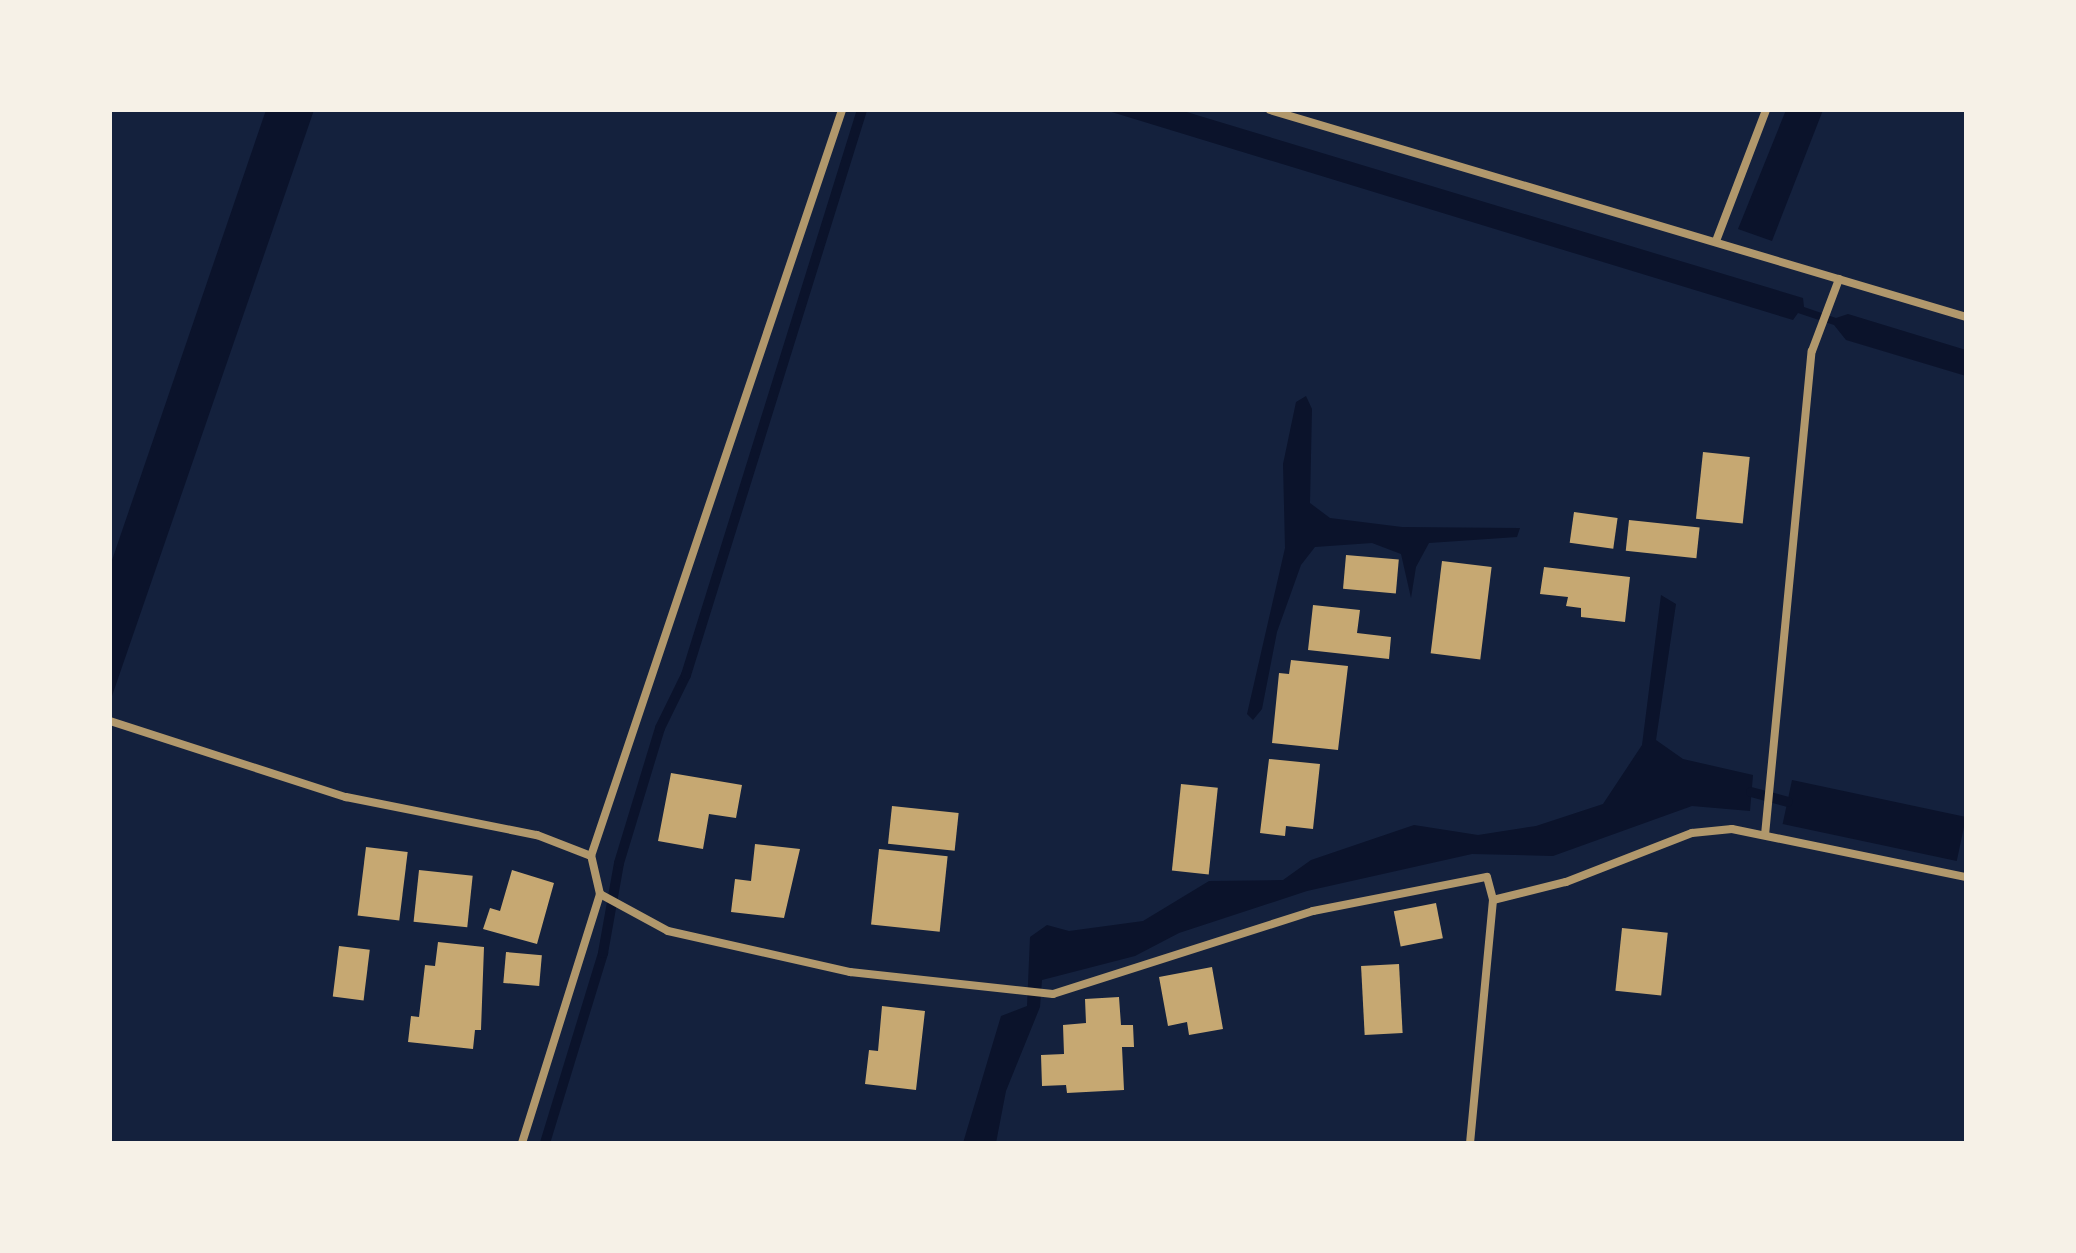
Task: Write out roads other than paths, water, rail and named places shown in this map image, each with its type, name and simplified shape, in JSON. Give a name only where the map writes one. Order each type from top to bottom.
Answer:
[{"type":"street","points":[[522,1143],[600,894],[591,856],[842,110]]},
{"type":"street","points":[[1270,110],[1966,317]]},
{"type":"street","points":[[1716,241],[1766,110]]},
{"type":"street","points":[[1765,835],[1812,351],[1839,279]]},
{"type":"street","points":[[110,721],[346,797],[537,835],[591,856]]},
{"type":"street","points":[[1493,900],[1566,882],[1692,833],[1732,829],[1966,877]]},
{"type":"street","points":[[600,894],[668,931],[850,972],[1015,993],[1053,994],[1313,911],[1487,877],[1493,900],[1470,1143]]},
{"type":"water","points":[[266,110],[314,110],[112,696],[110,566]]},
{"type":"water","points":[[1105,110],[1180,110],[1803,298],[1804,307],[1836,318],[1848,314],[1966,350],[1966,376],[1846,340],[1834,325],[1798,313],[1793,320]]},
{"type":"water","points":[[1786,110],[1823,110],[1772,241],[1738,229]]},
{"type":"water","points":[[1306,396],[1312,409],[1310,503],[1330,518],[1402,527],[1520,528],[1517,537],[1429,543],[1416,567],[1411,598],[1401,554],[1372,543],[1315,547],[1301,565],[1277,632],[1262,709],[1253,720],[1247,714],[1285,548],[1283,464],[1296,402]]},
{"type":"water","points":[[1661,595],[1676,604],[1656,740],[1683,759],[1753,775],[1750,811],[1692,806],[1553,856],[1472,854],[1307,891],[1179,933],[1135,956],[1042,980],[1040,1007],[1006,1091],[996,1143],[963,1143],[1001,1016],[1027,1006],[1030,937],[1047,925],[1069,931],[1143,921],[1209,881],[1283,880],[1311,860],[1414,825],[1478,835],[1536,826],[1603,804],[1642,745]]},
{"type":"water","points":[[1792,780],[1966,817],[1957,861],[1783,824]]},
{"type":"waterway","points":[[545,1143],[603,953],[619,863],[660,728],[686,675],[862,110]]},
{"type":"waterway","points":[[1751,792],[1788,802]]}]
